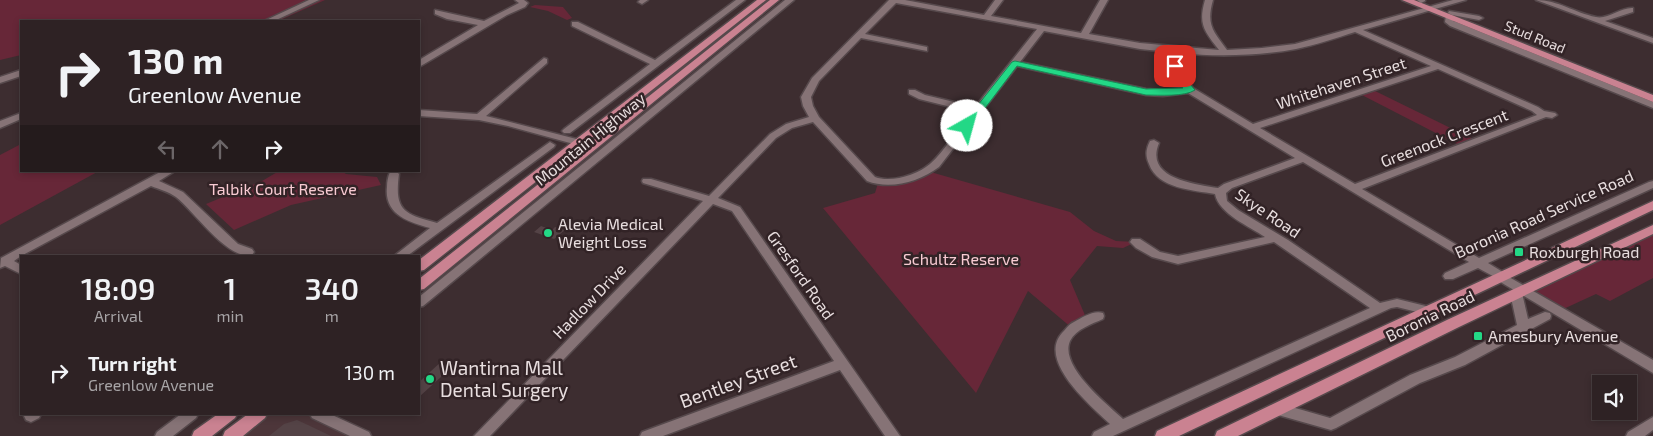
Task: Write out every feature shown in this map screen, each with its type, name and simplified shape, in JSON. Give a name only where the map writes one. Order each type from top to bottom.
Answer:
[{"type":"main road","name":"Mountain Highway","points":[[420,285],[744,13],[762,5],[783,1]]},
{"type":"main road","name":"Stud Road","points":[[1416,3],[1450,11],[1562,54],[1653,92]]},
{"type":"main road","name":"Mountain Highway","points":[[420,266],[586,144],[762,5]]},
{"type":"main road","name":"Stud Road","points":[[1450,11],[1653,99]]},
{"type":"main road","name":"Boronia Road","points":[[1163,436],[1653,205]]},
{"type":"main road","name":"Boronia Road","points":[[1223,436],[1653,229]]},
{"type":"main road","points":[[420,266],[438,270]]},
{"type":"main road","points":[[200,436],[228,415]]},
{"type":"main road","points":[[231,436],[258,415]]},
{"type":"street","points":[[270,20],[315,0]]},
{"type":"street","points":[[421,61],[508,11],[522,5],[524,3],[520,0]]},
{"type":"street","points":[[567,131],[741,0]]},
{"type":"street","points":[[1042,28],[933,168],[920,174],[888,183],[871,179],[815,118],[807,104],[810,86],[893,0],[986,17],[1084,36],[1173,50],[1225,53],[1285,48],[1357,30],[1416,3]]},
{"type":"street","points":[[986,17],[999,0]]},
{"type":"street","points":[[1084,36],[1104,0]]},
{"type":"street","points":[[1209,0],[1204,17],[1205,25],[1225,53]]},
{"type":"street","points":[[1400,0],[1416,3]]},
{"type":"street","points":[[1462,0],[1450,11],[1450,22],[1453,24],[1653,105]]},
{"type":"street","points":[[1540,0],[1653,41]]},
{"type":"street","name":"Mountain Highway","points":[[420,302],[783,1]]},
{"type":"street","points":[[1433,8],[1479,18],[1462,12]]},
{"type":"street","points":[[1597,20],[1630,10]]},
{"type":"street","points":[[438,12],[450,17],[486,24]]},
{"type":"street","points":[[574,23],[656,64]]},
{"type":"street","name":"Greenock Crescent","points":[[1354,188],[1547,114],[1357,30]]},
{"type":"street","points":[[860,36],[924,49]]},
{"type":"street","points":[[1173,50],[1178,75],[1190,90],[1502,277],[1520,292],[1653,367]]},
{"type":"street","points":[[479,117],[544,61]]},
{"type":"street","points":[[1015,63],[1146,92],[1163,93],[1190,90]]},
{"type":"street","name":"Whitehaven Street","points":[[1252,127],[1439,66]]},
{"type":"street","points":[[0,80],[20,73]]},
{"type":"street","points":[[912,92],[922,97],[978,111]]},
{"type":"street","points":[[420,113],[479,117],[586,144]]},
{"type":"street","points":[[0,125],[20,116]]},
{"type":"street","name":"Hadlow Drive","points":[[481,436],[773,136],[789,126],[815,118]]},
{"type":"street","points":[[1154,143],[1151,150],[1153,164],[1161,174],[1179,183],[1220,192]]},
{"type":"street","name":"Mountain Highway","points":[[401,255],[550,145]]},
{"type":"street","name":"Skye Road","points":[[1304,158],[1233,183],[1220,192],[1222,202],[1228,208],[1379,308]]},
{"type":"street","points":[[2,263],[168,172]]},
{"type":"street","points":[[394,174],[392,200],[397,209],[408,217],[439,227]]},
{"type":"street","name":"Gresford Road","points":[[647,181],[729,204],[736,209],[893,436]]},
{"type":"street","points":[[151,182],[179,194],[234,247],[248,252]]},
{"type":"street","name":"Boronia Road Service Road","points":[[1449,276],[1653,184]]},
{"type":"street","points":[[1136,242],[1150,252],[1167,259],[1178,260],[1275,238]]},
{"type":"street","points":[[2,263],[20,270]]},
{"type":"street","points":[[1520,292],[1524,328]]},
{"type":"street","name":"Boronia Road","points":[[1099,436],[1379,308],[1394,303],[1429,311]]},
{"type":"street","points":[[1098,316],[1081,322],[1068,331],[1062,341],[1061,353],[1070,372],[1121,426]]},
{"type":"street","points":[[1278,409],[1331,424],[1415,380],[1460,361],[1545,316]]},
{"type":"street","name":"Bentley Street","points":[[647,436],[843,363]]},
{"type":"street","points":[[162,436],[190,415]]},
{"type":"street","points":[[319,415],[364,436]]},
{"type":"street","points":[[1633,436],[1653,423]]},
{"type":"shaded area","points":[[258,415],[319,415],[364,436],[231,436]]},
{"type":"green space","points":[[0,0],[325,0],[280,20],[20,20],[20,55],[0,60]]},
{"type":"green space","points":[[535,5],[563,7],[572,18],[567,20],[548,11],[530,7]]},
{"type":"green space","points":[[1371,89],[1477,141],[1463,147],[1358,93]]},
{"type":"green space","points":[[20,145],[20,172],[97,172],[0,225],[0,155]]},
{"type":"green space","name":"Schultz Reserve","points":[[927,171],[1070,212],[1094,231],[1116,241],[1136,242],[1123,248],[1097,246],[1070,280],[1087,320],[1072,328],[1028,291],[976,393],[823,208],[875,193],[878,183]]},
{"type":"green space","name":"Talbik Court Reserve","points":[[277,172],[343,172],[346,174],[377,177],[381,185],[291,205],[234,230],[206,204],[262,181]]},
{"type":"green space","points":[[1653,229],[1653,278],[1610,301],[1596,294],[1559,311],[1523,290]]},
{"type":"building","name":"Alevia Medical Weight Loss","points":[[541,226],[552,230],[555,227],[565,230],[554,239],[534,232]]},
{"type":"building","name":"Wantirna Mall Dental Surgery","points":[[442,361],[441,377],[420,396],[420,381]]},
{"type":"building","points":[[297,420],[331,436],[269,436],[284,424]]},
{"type":"place","name":"Alevia Medical Weight Loss","points":[[548,233]]},
{"type":"place","name":"Roxburgh Road","points":[[1519,252]]},
{"type":"place","name":"Amesbury Avenue","points":[[1478,336]]},
{"type":"place","name":"Wantirna Mall Dental Surgery","points":[[430,379]]},
{"type":"route","points":[[967,126],[1015,63],[1132,90],[1163,93],[1190,90],[1178,75],[1175,66]]}]
